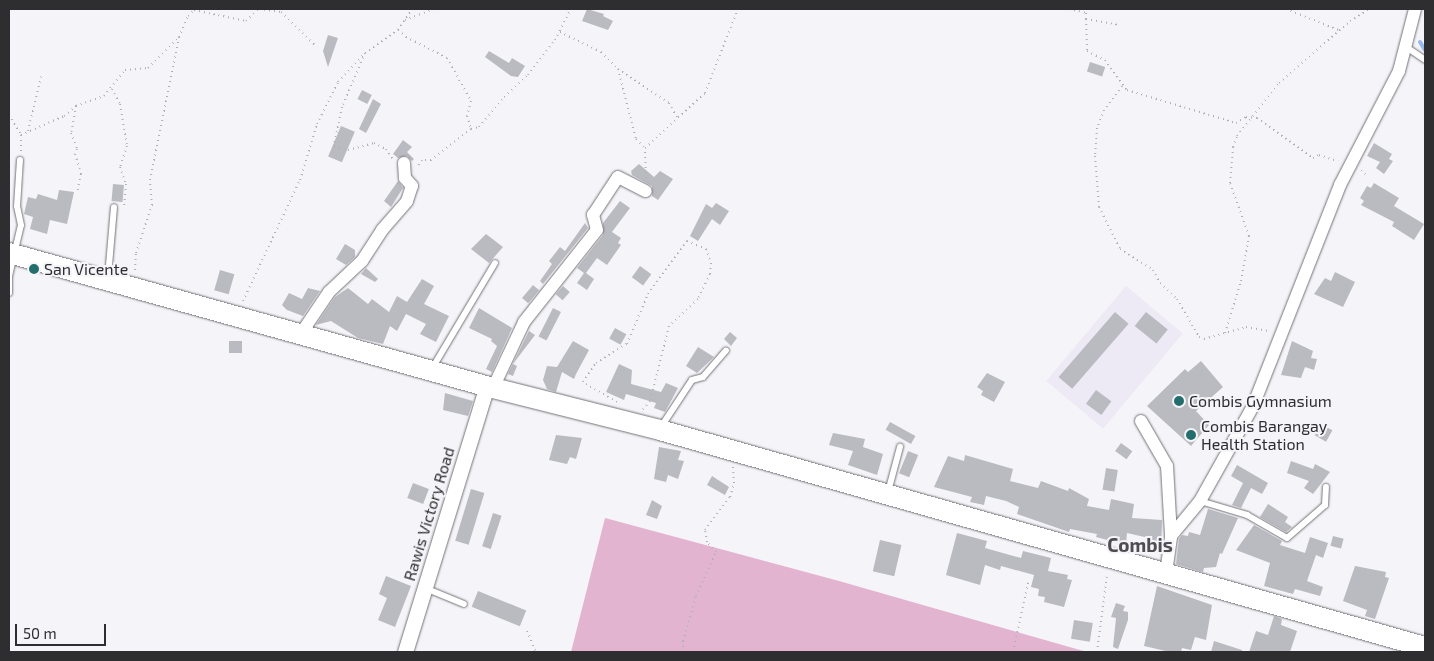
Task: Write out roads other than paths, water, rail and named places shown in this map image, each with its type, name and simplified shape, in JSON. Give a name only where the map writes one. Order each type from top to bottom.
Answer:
[{"type":"main road","points":[[11,254],[431,371],[660,430],[887,496],[1166,573],[1417,647]]},
{"type":"street","points":[[1172,536],[1200,501],[1253,406],[1282,339],[1319,234],[1350,166],[1399,71],[1415,9]]},
{"type":"street","points":[[300,335],[329,292],[362,261],[382,230],[407,201],[412,186],[405,178],[404,165]]},
{"type":"street","points":[[490,387],[524,322],[597,230],[593,215],[618,177],[646,191]]},
{"type":"street","name":"Rawis Victory Road","points":[[405,652],[490,387]]},
{"type":"street","points":[[1141,421],[1167,466],[1172,536],[1166,573]]},
{"type":"lane","points":[[1406,46],[1425,60]]},
{"type":"lane","points":[[9,292],[11,254],[21,225],[18,206],[20,160]]},
{"type":"lane","points":[[107,281],[114,207]]},
{"type":"lane","points":[[431,371],[495,264]]},
{"type":"lane","points":[[660,430],[680,395],[692,380],[703,378],[726,351]]},
{"type":"lane","points":[[887,496],[900,447]]},
{"type":"lane","points":[[1200,501],[1247,515],[1286,538],[1325,505],[1326,487]]},
{"type":"lane","points":[[425,588],[464,604]]},
{"type":"waterway","points":[[1420,42],[1425,50]]},
{"type":"place","name":"San Vicente","points":[[34,269]]},
{"type":"place","name":"Combis Gymnasium","points":[[1179,401]]},
{"type":"place","name":"Combis Barangay Health Station","points":[[1191,435]]},
{"type":"district","name":"Combis","points":[[1140,545]]}]
